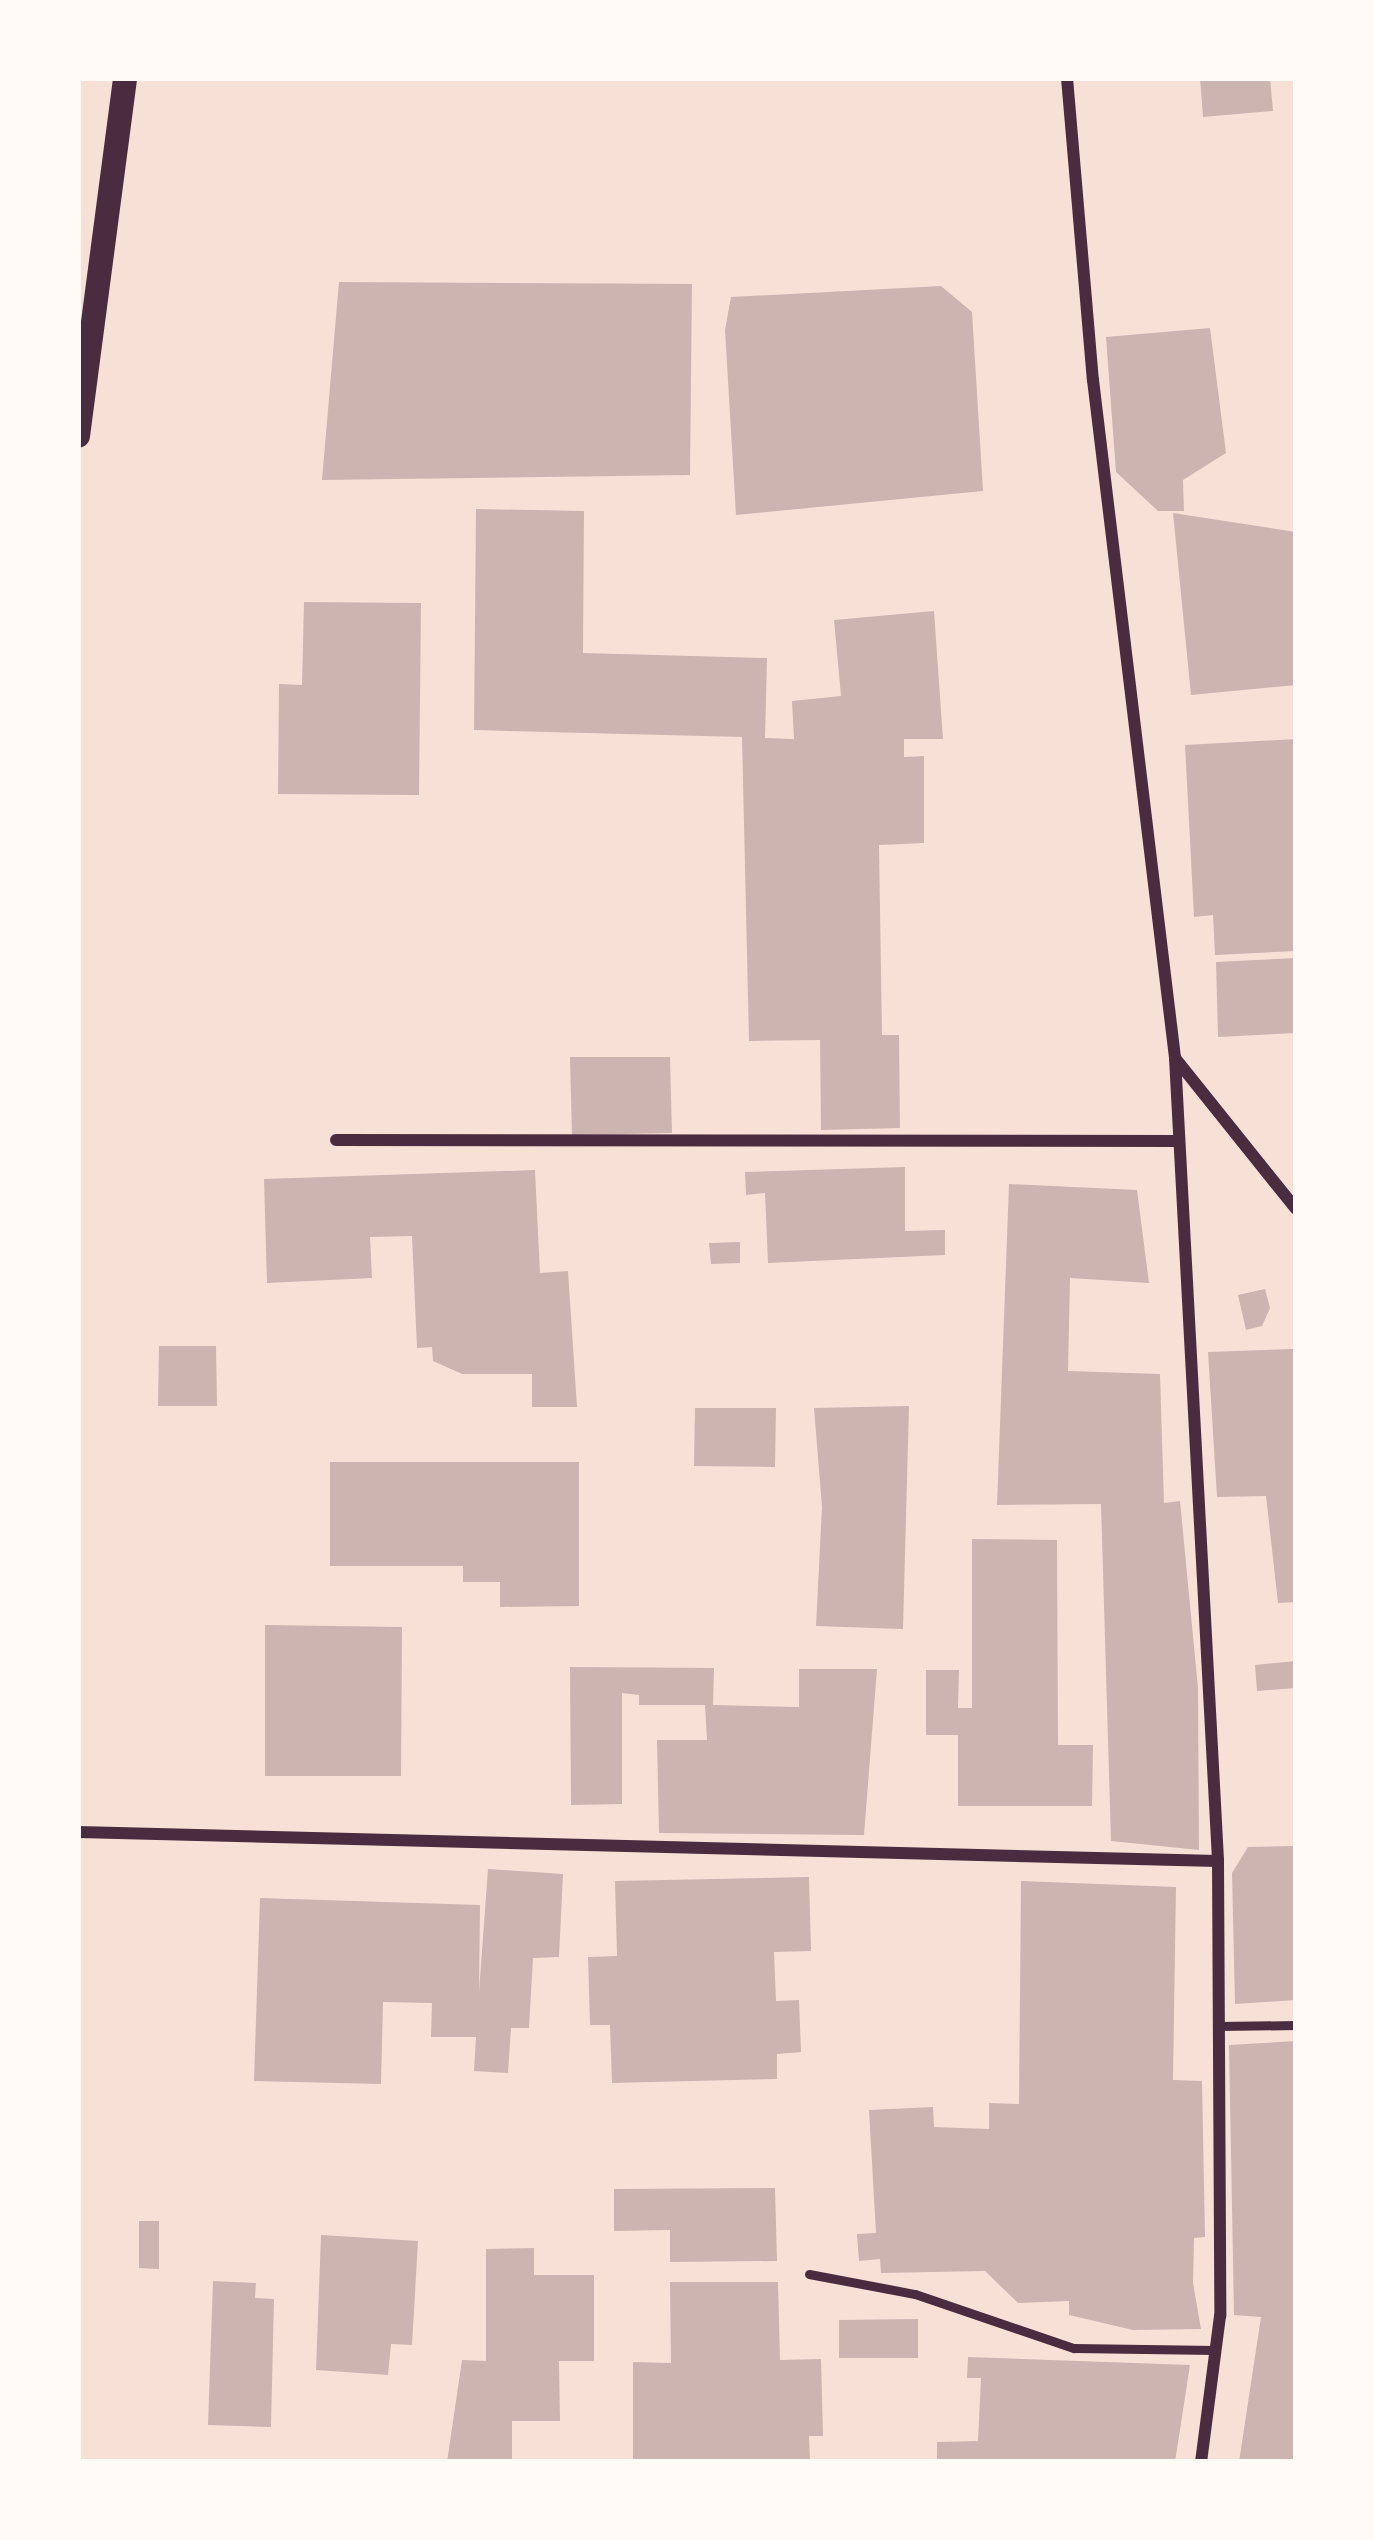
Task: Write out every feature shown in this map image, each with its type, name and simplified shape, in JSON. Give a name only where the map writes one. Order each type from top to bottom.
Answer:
[{"type":"main road","points":[[78,436],[125,78]]},
{"type":"street","points":[[1067,78],[1093,380],[1175,1058],[1218,1861],[1215,2350],[1201,2462]]},
{"type":"street","points":[[1175,1058],[1296,1209]]},
{"type":"street","points":[[336,1140],[1179,1141]]},
{"type":"street","points":[[78,1832],[1218,1861]]},
{"type":"lane","points":[[1219,2026],[1296,2025]]},
{"type":"lane","points":[[809,2274],[915,2294],[1074,2348],[1215,2350]]},
{"type":"building","points":[[1200,78],[1270,78],[1273,111],[1203,117]]},
{"type":"building","points":[[339,282],[692,284],[690,475],[322,480]]},
{"type":"building","points":[[941,286],[972,312],[983,491],[736,515],[725,330],[731,297]]},
{"type":"building","points":[[1210,328],[1226,453],[1183,480],[1184,511],[1158,511],[1116,472],[1106,337]]},
{"type":"building","points":[[476,509],[584,511],[583,653],[767,658],[765,738],[794,739],[792,701],[841,696],[834,620],[934,611],[943,739],[904,739],[904,757],[924,756],[924,843],[879,845],[882,1035],[899,1035],[900,1128],[821,1130],[820,1040],[749,1041],[742,737],[474,730]]},
{"type":"building","points":[[1173,513],[1296,532],[1296,685],[1191,695]]},
{"type":"building","points":[[304,602],[421,603],[419,795],[278,794],[279,684],[302,685]]},
{"type":"building","points":[[1296,739],[1296,951],[1215,955],[1213,915],[1194,917],[1185,745]]},
{"type":"building","points":[[1296,958],[1296,1033],[1218,1037],[1216,962]]},
{"type":"building","points":[[570,1057],[670,1057],[672,1133],[572,1135]]},
{"type":"building","points":[[905,1167],[905,1231],[945,1230],[945,1255],[768,1263],[765,1193],[746,1195],[745,1172]]},
{"type":"building","points":[[535,1170],[540,1273],[568,1271],[577,1407],[532,1407],[532,1374],[462,1374],[433,1361],[432,1347],[417,1348],[412,1236],[370,1237],[372,1278],[267,1283],[264,1179]]},
{"type":"building","points":[[1009,1184],[1137,1190],[1149,1283],[1070,1278],[1068,1371],[1160,1374],[1164,1503],[1180,1501],[1198,1688],[1199,1850],[1111,1841],[1101,1504],[997,1505]]},
{"type":"building","points":[[740,1242],[740,1263],[711,1264],[709,1243]]},
{"type":"building","points":[[1265,1289],[1270,1308],[1262,1326],[1246,1330],[1238,1295]]},
{"type":"building","points":[[159,1346],[216,1346],[217,1406],[158,1406]]},
{"type":"building","points":[[1293,1349],[1296,1602],[1278,1603],[1266,1496],[1217,1497],[1208,1352]]},
{"type":"building","points":[[909,1406],[903,1629],[816,1626],[822,1507],[814,1408]]},
{"type":"building","points":[[695,1408],[776,1408],[775,1467],[694,1466]]},
{"type":"building","points":[[330,1462],[579,1462],[579,1606],[500,1607],[500,1582],[463,1582],[463,1566],[330,1566]]},
{"type":"building","points":[[972,1539],[1057,1540],[1058,1745],[1093,1745],[1092,1806],[958,1806],[958,1735],[926,1735],[926,1670],[959,1670],[958,1708],[972,1708]]},
{"type":"building","points":[[265,1625],[402,1627],[401,1776],[265,1776]]},
{"type":"building","points":[[1296,1661],[1296,1688],[1257,1691],[1255,1665]]},
{"type":"building","points":[[570,1667],[714,1668],[713,1705],[799,1707],[799,1669],[877,1669],[864,1835],[659,1833],[657,1740],[707,1740],[705,1705],[639,1705],[639,1695],[622,1693],[622,1804],[571,1805]]},
{"type":"building","points":[[1293,1846],[1296,2000],[1235,2004],[1232,1873],[1248,1847]]},
{"type":"building","points":[[488,1869],[563,1874],[559,1957],[533,1958],[529,2028],[511,2028],[508,2073],[474,2071],[476,2037],[431,2037],[432,2003],[383,2002],[381,2084],[254,2081],[260,1898],[480,1905],[479,1992]]},
{"type":"building","points":[[809,1877],[811,1951],[774,1952],[776,2001],[799,2000],[801,2052],[777,2054],[777,2079],[612,2083],[610,2025],[590,2025],[588,1957],[617,1956],[615,1881]]},
{"type":"building","points":[[1021,1881],[1176,1887],[1173,2080],[1202,2081],[1205,2237],[1194,2238],[1193,2283],[1201,2329],[1133,2330],[1069,2315],[1069,2301],[1018,2303],[985,2271],[881,2273],[880,2259],[859,2261],[857,2234],[876,2233],[869,2110],[933,2107],[934,2127],[989,2129],[989,2103],[1019,2104]]},
{"type":"building","points":[[1296,2041],[1296,2462],[1239,2462],[1261,2317],[1234,2315],[1229,2045]]},
{"type":"building","points":[[775,2188],[777,2261],[670,2262],[670,2230],[614,2231],[614,2189]]},
{"type":"building","points":[[139,2221],[159,2221],[159,2269],[139,2268]]},
{"type":"building","points":[[321,2235],[418,2241],[412,2345],[391,2344],[388,2375],[316,2370]]},
{"type":"building","points":[[534,2248],[534,2275],[594,2275],[594,2361],[559,2361],[560,2421],[512,2421],[512,2461],[447,2462],[462,2360],[486,2361],[486,2249]]},
{"type":"building","points":[[213,2281],[256,2283],[255,2298],[274,2299],[271,2427],[208,2425]]},
{"type":"building","points":[[670,2282],[778,2282],[780,2360],[821,2359],[823,2436],[809,2436],[810,2462],[633,2462],[633,2362],[671,2363]]},
{"type":"building","points":[[918,2319],[918,2358],[839,2358],[839,2320]]},
{"type":"building","points":[[968,2357],[1190,2365],[1175,2462],[937,2462],[937,2442],[978,2441],[981,2378],[967,2378]]}]
